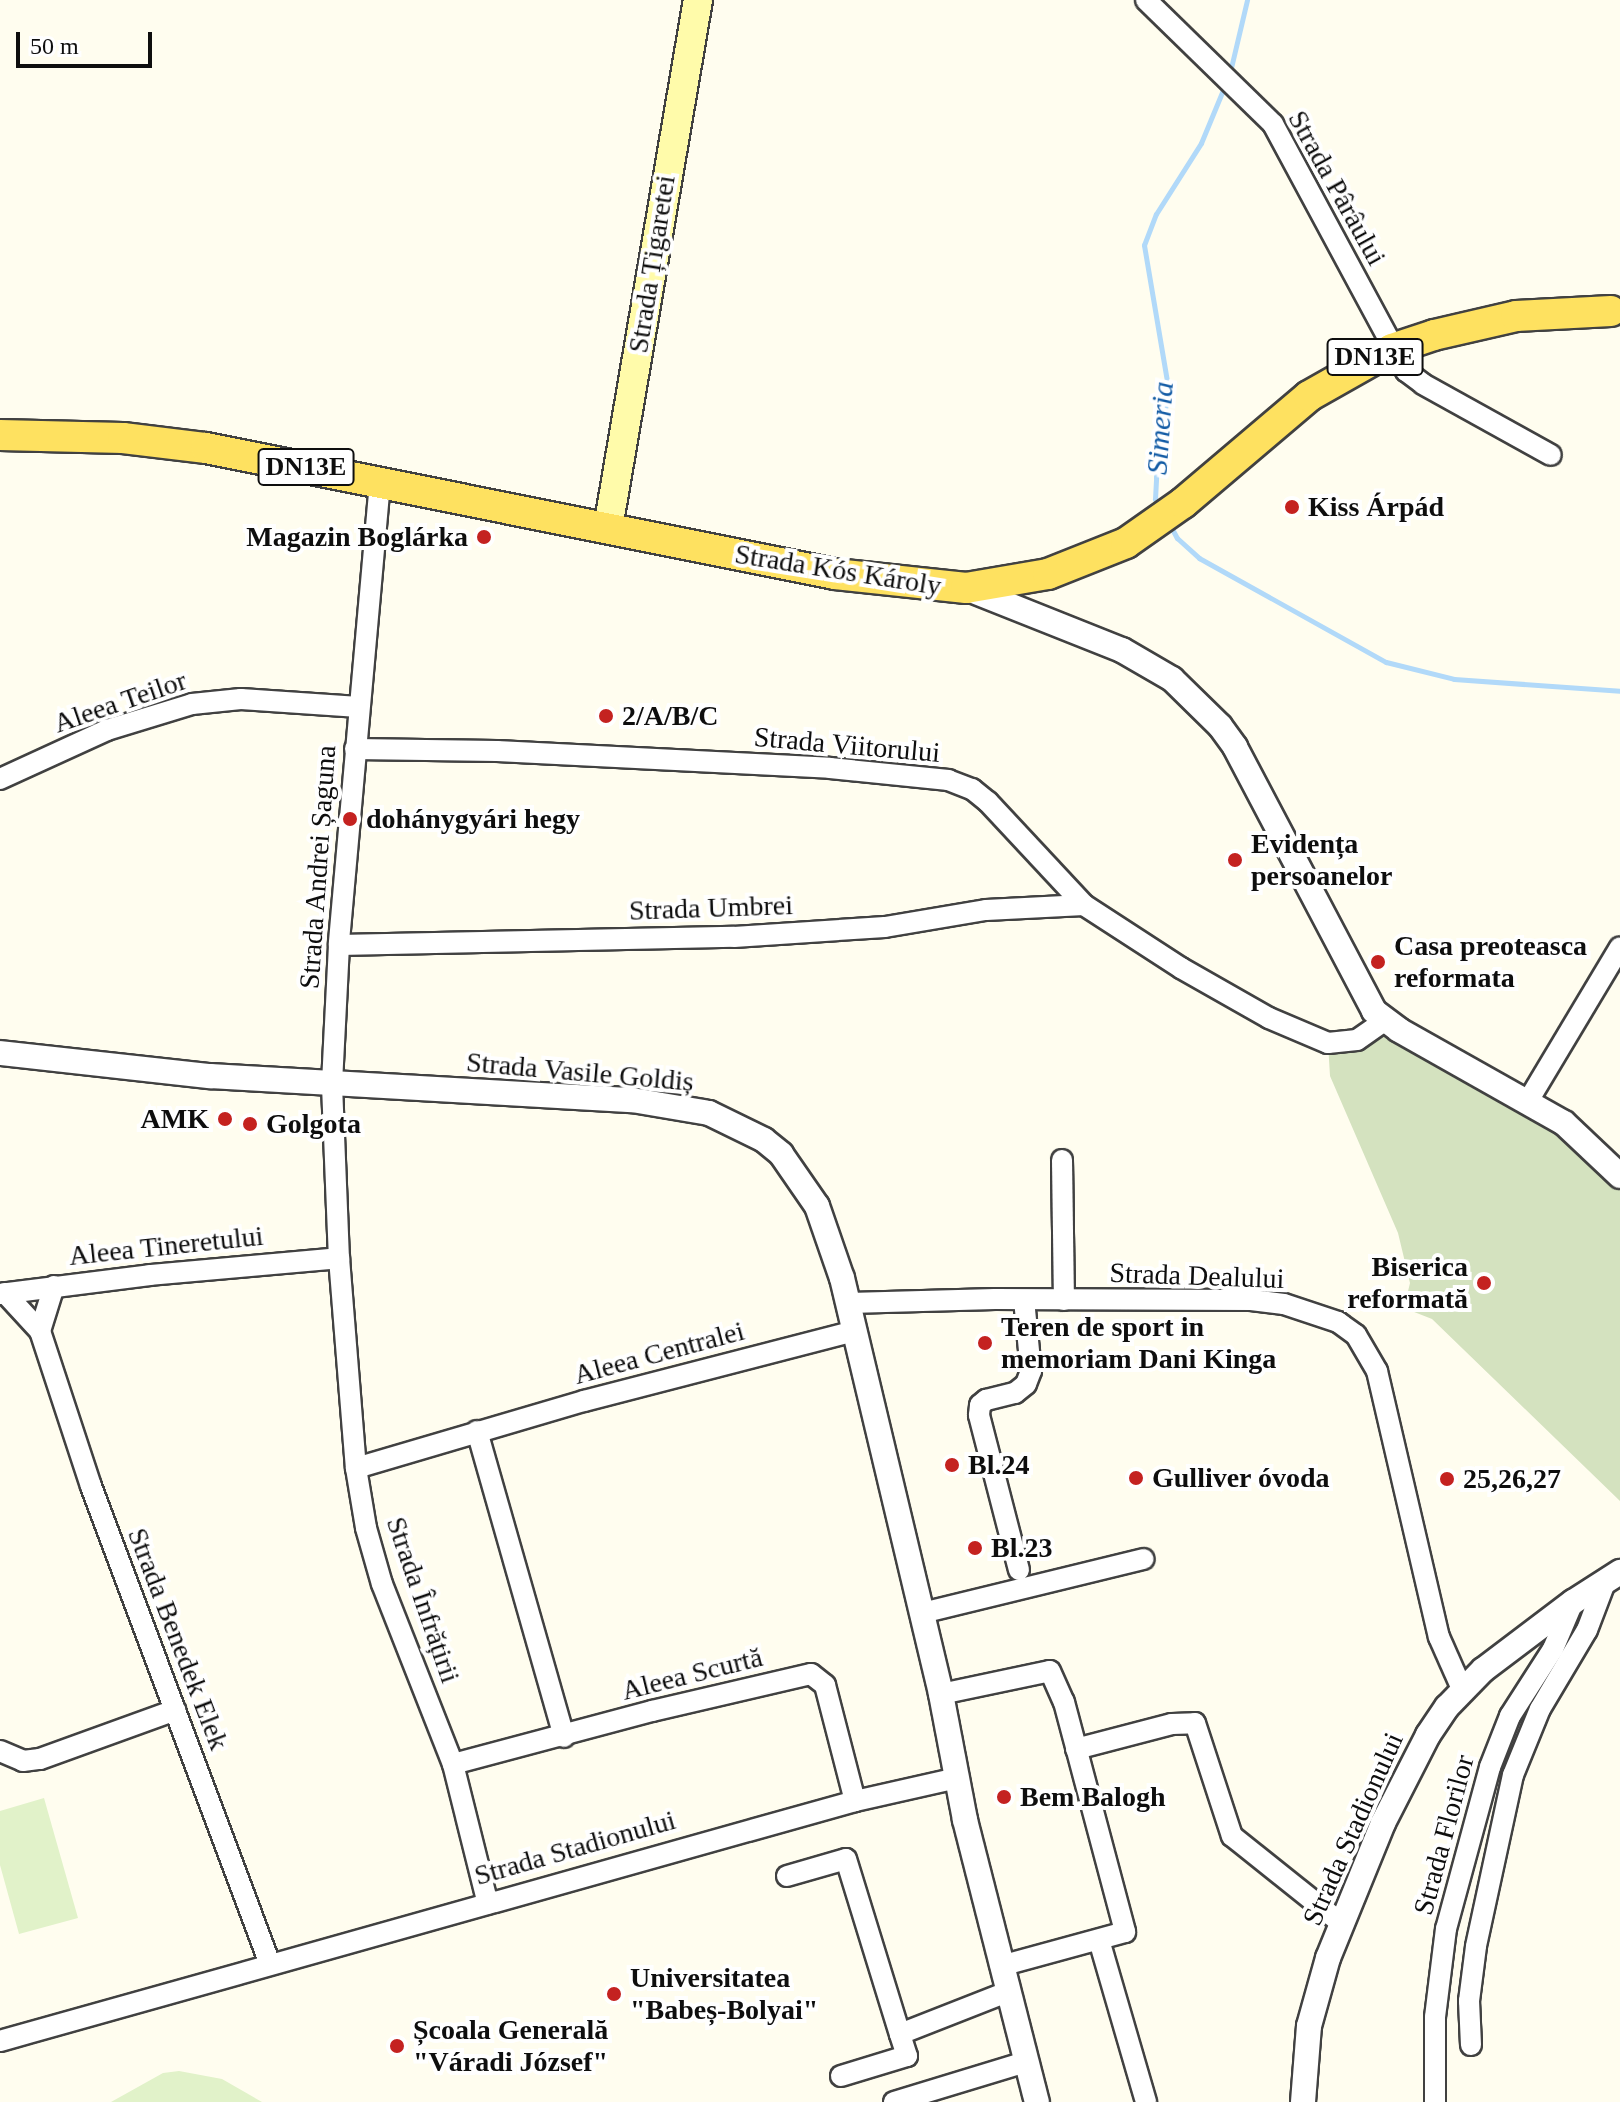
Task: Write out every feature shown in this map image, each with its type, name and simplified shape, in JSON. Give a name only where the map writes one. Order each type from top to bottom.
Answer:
[{"type":"main road","name":"Strada Țigaretei","points":[[608,528],[698,0]]},
{"type":"main road","name":"Strada Kós Károly","points":[[0,435],[161,441],[835,574],[966,588],[1023,580],[1077,565],[1153,526],[1300,403],[1354,368],[1392,349],[1434,335],[1503,319],[1617,311]]},
{"type":"street","name":"Strada Pârâului","points":[[1146,0],[1257,105],[1290,150],[1406,371],[1423,384],[1551,455]]},
{"type":"street","name":"Strada Andrei Șaguna","points":[[339,1258],[332,1085],[339,945],[380,482]]},
{"type":"street","points":[[966,588],[1149,664],[1172,679],[1210,715],[1235,747],[1356,983],[1384,1021],[1528,1101],[1582,1137],[1620,1176]]},
{"type":"street","name":"Aleea Teilor","points":[[0,779],[107,730],[192,704],[241,699],[359,707]]},
{"type":"street","name":"Strada Viitorului","points":[[355,749],[497,751],[830,768],[948,780],[972,789],[996,809],[1084,905],[1203,981],[1269,1018],[1328,1043],[1357,1040],[1384,1021]]},
{"type":"street","name":"Strada Umbrei","points":[[339,945],[734,937],[885,927],[986,910],[1084,905]]},
{"type":"street","points":[[1528,1101],[1620,947]]},
{"type":"street","name":"Strada Vasile Goldiș","points":[[0,1053],[332,1085],[632,1100],[709,1113],[735,1123],[781,1154],[807,1188],[825,1226],[849,1303],[941,1694],[957,1778]]},
{"type":"street","points":[[1062,1160],[1064,1300]]},
{"type":"street","name":"Aleea Tineretului","points":[[3,1294],[54,1286],[339,1258]]},
{"type":"street","name":"Strada Înfrățirii","points":[[339,1258],[356,1468],[366,1528],[382,1584],[453,1764],[488,1904]]},
{"type":"street","points":[[40,1331],[54,1286]]},
{"type":"street","name":"Strada Benedek Elek","points":[[3,1294],[40,1331],[91,1486],[270,1964]]},
{"type":"street","points":[[1019,1570],[979,1415],[980,1405],[986,1400],[1015,1393],[1026,1384],[1031,1371],[1024,1300]]},
{"type":"street","name":"Strada Dealului","points":[[849,1303],[1251,1300],[1317,1313],[1356,1335],[1377,1371],[1439,1637],[1462,1689]]},
{"type":"street","name":"Aleea Centralei","points":[[356,1468],[477,1431],[855,1331]]},
{"type":"street","points":[[477,1431],[564,1737]]},
{"type":"street","points":[[922,1613],[1143,1559]]},
{"type":"street","name":"Strada Stadionului","points":[[1303,2102],[1309,2026],[1315,1995],[1341,1923],[1402,1783],[1428,1735],[1462,1689],[1573,1602],[1613,1576]]},
{"type":"street","name":"Strada Florilor","points":[[1471,2045],[1469,2001],[1476,1946],[1513,1775],[1540,1709],[1587,1630],[1613,1576]]},
{"type":"street","name":"Strada Florilor","points":[[1435,2102],[1435,2017],[1446,1929],[1490,1767],[1510,1716],[1553,1649],[1573,1602]]},
{"type":"street","points":[[941,1694],[1050,1671],[1064,1702],[1125,1932],[1001,1966]]},
{"type":"street","name":"Aleea Scurtă","points":[[453,1764],[564,1737],[652,1711],[811,1674],[825,1685],[855,1801]]},
{"type":"street","points":[[0,1751],[23,1761],[40,1759],[175,1710]]},
{"type":"street","points":[[1076,1749],[1172,1724],[1195,1723],[1232,1836],[1341,1923]]},
{"type":"street","points":[[957,1778],[1007,1992],[1037,2102]]},
{"type":"street","name":"Strada Stadionului","points":[[0,2041],[855,1801],[957,1778]]},
{"type":"street","points":[[787,1876],[846,1859],[907,2056],[841,2076]]},
{"type":"street","points":[[1099,1940],[1146,2102]]},
{"type":"street","points":[[900,2034],[1007,1992]]},
{"type":"street","points":[[894,2102],[1026,2062]]},
{"type":"green space","points":[[1384,1021],[1486,1077],[1620,1176],[1620,1501],[1432,1319],[1404,1308],[1410,1283],[1398,1233],[1330,1076],[1328,1043]]},
{"type":"green space","points":[[44,1798],[78,1918],[19,1934],[0,1865],[0,1811]]},
{"type":"green space","points":[[179,2071],[222,2079],[262,2102],[111,2102],[163,2073]]},
{"type":"waterway","name":"Simeria","points":[[1230,72],[1247,0]]},
{"type":"waterway","name":"Simeria","points":[[1159,506],[1155,499],[1156,477],[1168,387],[1144,245],[1156,214],[1201,143],[1225,85]]},
{"type":"waterway","name":"Simeria","points":[[1170,525],[1177,538],[1199,558],[1386,662],[1454,679],[1620,691]]},
{"type":"place","name":"Kiss Árpád","points":[[1292,507]]},
{"type":"place","name":"Magazin Boglárka","points":[[484,537]]},
{"type":"place","name":"2/A/B/C","points":[[606,716]]},
{"type":"place","name":"dohánygyári hegy","points":[[350,819]]},
{"type":"place","name":"Evidența persoanelor","points":[[1235,860]]},
{"type":"place","name":"Casa preoteasca reformata","points":[[1378,962]]},
{"type":"place","name":"AMK","points":[[225,1119]]},
{"type":"place","name":"Golgota","points":[[250,1124]]},
{"type":"place","name":"Biserica reformată","points":[[1484,1283]]},
{"type":"place","name":"Teren de sport in memoriam Dani Kinga","points":[[985,1343]]},
{"type":"place","name":"Bl.24","points":[[952,1465]]},
{"type":"place","name":"Gulliver óvoda","points":[[1136,1478]]},
{"type":"place","name":"25,26,27","points":[[1447,1479]]},
{"type":"place","name":"Bl.23","points":[[975,1548]]},
{"type":"place","name":"Bem Balogh","points":[[1004,1797]]},
{"type":"place","name":"Universitatea \"Babeș-Bolyai\"","points":[[614,1994]]},
{"type":"place","name":"Școala Generală \"Váradi József\"","points":[[397,2046]]}]
